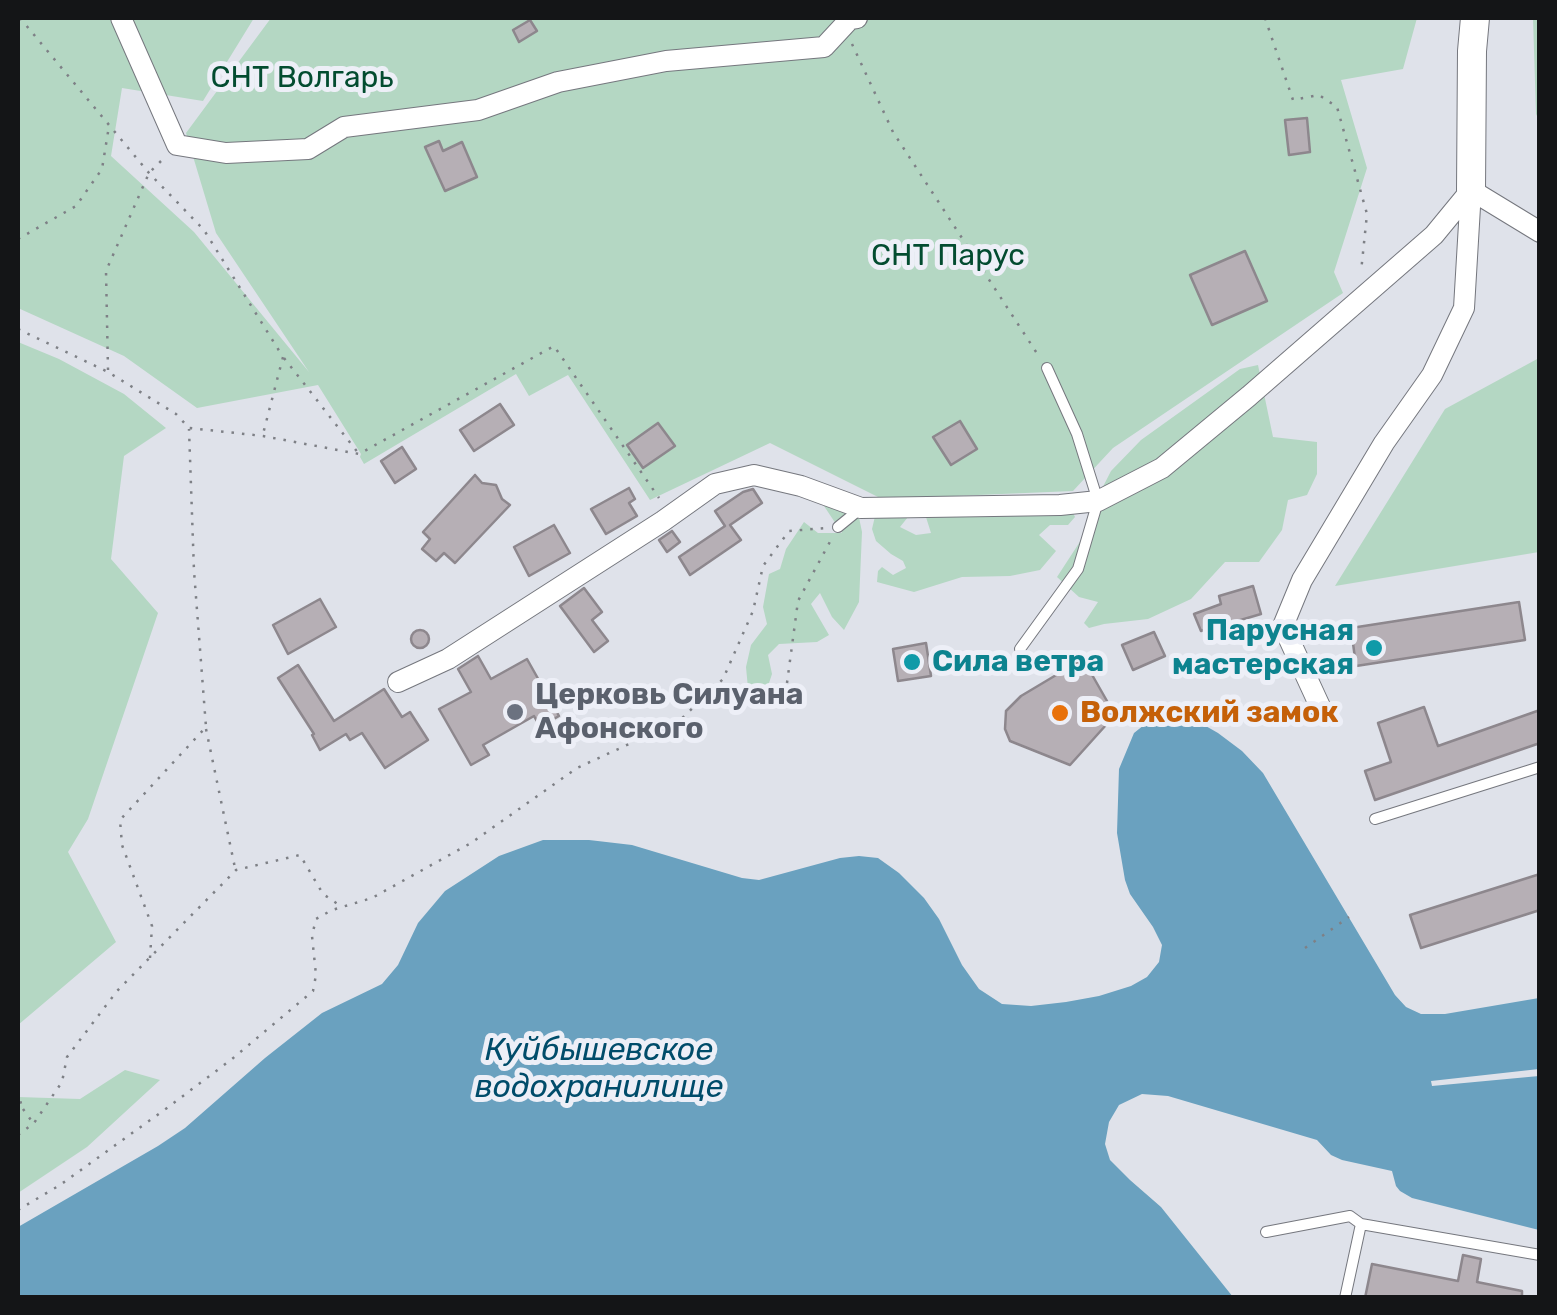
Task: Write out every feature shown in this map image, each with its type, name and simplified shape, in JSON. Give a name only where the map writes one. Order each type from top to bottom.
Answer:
[{"type":"street","points":[[122,18],[178,145],[226,154],[308,149],[344,127],[478,110],[558,82],[666,60],[824,47],[853,18]]},
{"type":"street","points":[[1322,713],[1283,626],[1302,580],[1384,443],[1432,375],[1464,308],[1472,190],[1475,18]]},
{"type":"street","points":[[398,682],[448,659],[715,484],[754,474],[861,508],[1098,501],[1162,468],[1358,304],[1434,235],[1472,190]]},
{"type":"street","points":[[1472,190],[1540,232]]},
{"type":"lane","points":[[1020,650],[1078,568],[1098,501],[1077,434],[1047,368]]},
{"type":"lane","points":[[838,527],[861,508]]},
{"type":"lane","points":[[1374,819],[1540,767]]},
{"type":"lane","points":[[1266,1232],[1350,1216],[1362,1224],[1540,1255]]},
{"type":"lane","points":[[1345,1298],[1362,1224]]},
{"type":"path","points":[[20,18],[149,172],[204,230],[283,357],[359,454]]},
{"type":"path","points":[[853,18],[852,43],[893,132],[1047,368]]},
{"type":"path","points":[[1266,18],[1294,100],[1319,95],[1337,108],[1367,214],[1358,304]]},
{"type":"path","points":[[18,239],[76,206],[102,169],[110,125]]},
{"type":"path","points":[[108,372],[106,271],[149,172],[178,145]]},
{"type":"path","points":[[18,329],[108,372],[176,414],[189,428],[194,571],[206,727],[236,870]]},
{"type":"path","points":[[189,428],[263,436],[359,454],[554,346],[672,515]]},
{"type":"path","points":[[263,436],[283,357]]},
{"type":"path","points":[[787,683],[798,601],[838,527]]},
{"type":"path","points":[[18,1210],[140,1128],[314,991],[312,936],[316,919],[372,898],[471,843],[577,768],[678,721],[723,679],[753,611],[763,566],[789,531],[838,527]]},
{"type":"path","points":[[150,958],[152,926],[122,845],[120,820],[206,727]]},
{"type":"path","points":[[18,1135],[34,1124],[62,1082],[66,1057],[117,990],[236,870],[300,855],[323,894],[342,907]]},
{"type":"path","points":[[1305,948],[1349,918]]},
{"type":"path","points":[[18,1091],[20,1108],[34,1124]]},
{"type":"green space","name":"СНТ Парус","points":[[18,18],[254,18],[203,101],[122,88],[111,156],[194,232],[309,372],[216,233],[186,133],[271,18],[1417,18],[1403,69],[1341,80],[1367,168],[1334,272],[1343,293],[1113,448],[1073,491],[882,499],[770,443],[650,500],[568,375],[529,396],[516,374],[364,464],[318,385],[197,408],[124,356],[18,308]]},
{"type":"green space","points":[[1533,18],[1539,18],[1539,120],[1536,114]]},
{"type":"green space","points":[[18,342],[124,394],[166,428],[124,456],[111,559],[158,613],[88,819],[68,852],[116,942],[18,1025]]},
{"type":"green space","points":[[1539,358],[1539,552],[1335,586],[1445,409]]},
{"type":"green space","points":[[1258,365],[1273,437],[1317,442],[1317,474],[1307,495],[1288,500],[1282,530],[1259,562],[1225,562],[1191,599],[1148,619],[1089,628],[1084,623],[1098,602],[1079,597],[1057,577],[1083,537],[1089,514],[1111,471],[1141,440],[1240,369]]},
{"type":"green space","points":[[855,498],[862,532],[859,602],[844,630],[820,593],[811,604],[829,635],[817,642],[779,644],[768,655],[772,674],[766,692],[749,699],[746,667],[751,645],[767,624],[763,607],[769,574],[780,569],[786,549],[804,522],[818,533],[842,533],[822,503]]},
{"type":"green space","points":[[1066,498],[1075,517],[1068,525],[1050,525],[1039,535],[1056,551],[1040,570],[1010,576],[962,577],[914,592],[877,582],[882,567],[893,575],[906,568],[903,561],[876,541],[872,529],[876,512],[908,517],[900,527],[916,535],[931,533],[925,514]]},
{"type":"green space","points":[[125,1070],[160,1080],[87,1147],[18,1193],[18,1097],[80,1099]]},
{"type":"water","name":"Куйбышевское водохранилище","points":[[1167,714],[1190,717],[1218,733],[1263,773],[1395,995],[1406,1007],[1421,1014],[1445,1014],[1539,998],[1539,1230],[1412,1198],[1396,1186],[1392,1171],[1342,1160],[1317,1140],[1168,1096],[1142,1094],[1119,1105],[1109,1122],[1105,1144],[1110,1160],[1161,1207],[1233,1297],[18,1297],[18,1227],[185,1128],[322,1013],[382,984],[398,965],[418,923],[445,891],[499,856],[543,840],[632,845],[759,880],[840,858],[878,858],[924,898],[979,989],[1002,1004],[1066,1002],[1131,986],[1147,977],[1159,962],[1162,945],[1125,880],[1117,833],[1119,769],[1134,733]]},
{"type":"pier","points":[[1539,1069],[1539,1076],[1432,1086],[1431,1081]]},
{"type":"building","points":[[530,20],[537,31],[519,42],[513,30]]},
{"type":"building","points":[[1307,118],[1310,152],[1289,155],[1285,120]]},
{"type":"building","points":[[439,141],[443,151],[462,142],[477,177],[445,191],[425,147]]},
{"type":"building","points":[[1245,251],[1267,301],[1212,325],[1190,275]]},
{"type":"building","points":[[500,404],[514,425],[474,451],[460,430]]},
{"type":"building","points":[[960,421],[977,449],[951,465],[933,437]]},
{"type":"building","points":[[658,423],[675,446],[643,468],[627,445]]},
{"type":"building","points":[[402,447],[416,469],[395,483],[381,461]]},
{"type":"building","points":[[475,475],[482,483],[496,485],[502,499],[510,505],[455,563],[444,553],[436,561],[422,549],[430,539],[423,532]]},
{"type":"building","points":[[629,488],[635,499],[629,503],[637,516],[606,534],[591,509]]},
{"type":"building","points":[[753,489],[762,503],[730,525],[741,540],[690,575],[679,557],[725,526],[715,511]]},
{"type":"building","points":[[554,525],[570,553],[529,576],[514,547]]},
{"type":"building","points":[[672,531],[680,542],[667,552],[659,540]]},
{"type":"building","points":[[1253,586],[1261,614],[1201,631],[1194,614],[1221,604],[1219,596]]},
{"type":"building","points":[[584,588],[602,612],[592,620],[608,641],[594,652],[560,606]]},
{"type":"building","points":[[320,599],[336,627],[288,654],[273,625]]},
{"type":"building","points":[[1519,602],[1525,640],[1356,666],[1351,628]]},
{"type":"building","points":[[420,630],[427,632],[427,646],[420,648],[413,646],[411,639],[413,632]]},
{"type":"building","points":[[1154,632],[1165,656],[1133,670],[1122,645]]},
{"type":"building","name":"Сила ветра","points":[[926,643],[931,676],[898,681],[893,649]]},
{"type":"building","name":"Церковь Силуана Афонского","points":[[478,656],[491,679],[527,659],[559,716],[540,727],[534,716],[483,745],[489,755],[471,765],[439,709],[471,692],[458,669]]},
{"type":"building","name":"Волжский замок","points":[[1083,659],[1115,715],[1070,765],[1010,741],[1005,729],[1006,711],[1021,696]]},
{"type":"building","points":[[298,665],[334,721],[384,689],[402,717],[410,712],[428,740],[385,768],[362,733],[350,740],[346,734],[320,750],[278,678]]},
{"type":"building","points":[[1424,707],[1438,746],[1540,710],[1540,743],[1375,800],[1365,771],[1391,762],[1378,723]]},
{"type":"building","points":[[1540,874],[1540,910],[1421,948],[1410,915]]},
{"type":"building","points":[[1463,1255],[1481,1259],[1477,1282],[1522,1291],[1522,1298],[1365,1298],[1372,1264],[1458,1281]]},
{"type":"place","name":"Парусная мастерская","points":[[1374,648]]},
{"type":"place","name":"Сила ветра","points":[[912,662]]},
{"type":"place","name":"Церковь Силуана Афонского","points":[[515,712]]},
{"type":"place","name":"Волжский замок","points":[[1060,713]]},
{"type":"park label","name":"СНТ Волгарь","points":[[302,78]]}]
